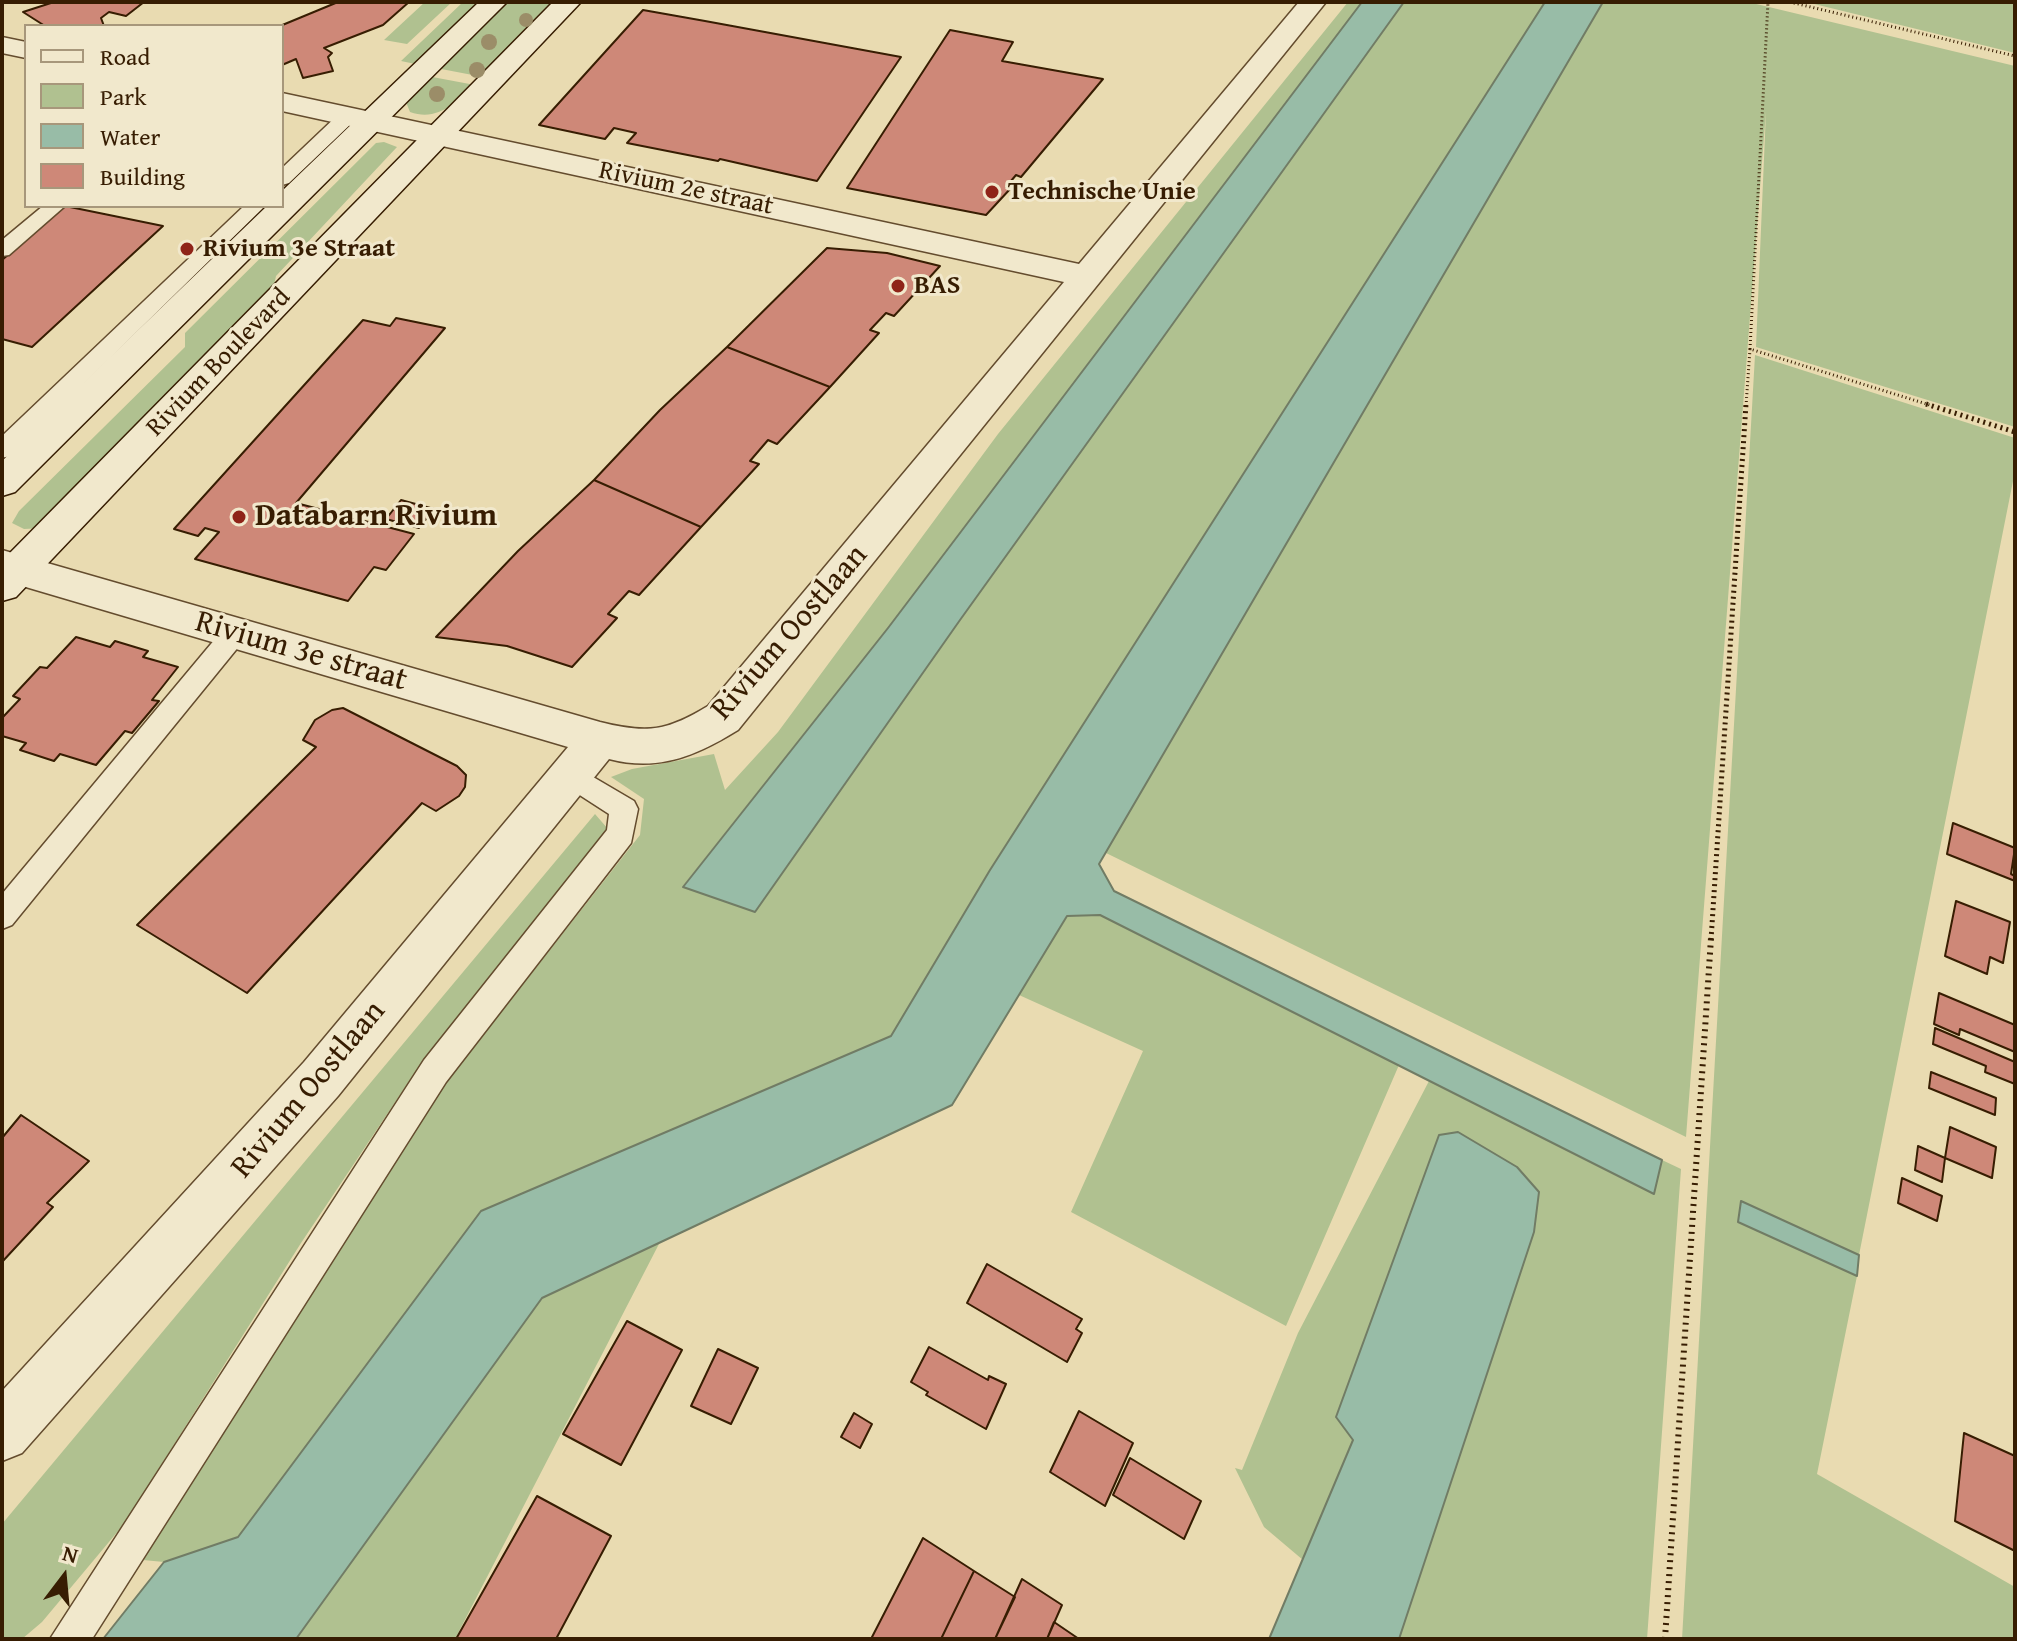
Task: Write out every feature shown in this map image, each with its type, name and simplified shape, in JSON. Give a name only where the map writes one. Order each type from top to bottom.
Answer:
[{"type":"street","name":"Rivium Boulevard","points":[[284,195],[360,118],[494,2]]},
{"type":"street","name":"Rivium Boulevard","points":[[7,574],[440,136],[568,2]]},
{"type":"street","name":"Rivium Oostlaan","points":[[2,1433],[321,1079],[600,739],[638,750],[688,740],[723,718],[1090,277],[1313,2]]},
{"type":"street","points":[[2,45],[24,50]]},
{"type":"street","name":"Rivium 2e straat","points":[[284,102],[1090,277]]},
{"type":"street","name":"Rivium Boulevard","points":[[2,483],[272,208]]},
{"type":"street","name":"Rivium 3e straat","points":[[7,574],[235,633],[600,739]]},
{"type":"lane","name":"Rivium Boulevard","points":[[284,177],[360,118]]},
{"type":"lane","points":[[2,250],[53,208]]},
{"type":"lane","points":[[2,450],[253,208]]},
{"type":"lane","points":[[2,916],[235,633]]},
{"type":"lane","points":[[69,1639],[435,1071],[621,834],[624,809],[571,775]]},
{"type":"path","points":[[1665,1639],[1750,349],[1768,2]]},
{"type":"path","points":[[1790,2],[2015,56]]},
{"type":"path","points":[[1750,349],[2015,432]]},
{"type":"green space","points":[[425,2],[452,2],[407,44],[384,40]]},
{"type":"green space","points":[[463,2],[484,2],[420,65],[401,61]]},
{"type":"green space","points":[[503,2],[557,2],[483,77],[436,68]]},
{"type":"green space","points":[[1348,2],[1362,2],[888,628],[683,886],[756,911],[960,620],[1404,2],[1545,2],[990,870],[891,1036],[481,1211],[238,1538],[164,1562],[143,1560],[448,1080],[640,835],[644,799],[611,777],[632,769],[714,754],[725,790],[778,732],[998,434]]},
{"type":"green space","points":[[1603,2],[1748,2],[2015,66],[2015,427],[1756,347],[1766,111],[1686,1137],[1104,852]]},
{"type":"green space","points":[[1806,2],[2015,2],[2015,53]]},
{"type":"green space","points":[[427,76],[475,85],[446,109],[429,114],[410,112],[406,102]]},
{"type":"green space","points":[[384,142],[397,147],[276,276],[273,290],[44,528],[24,529],[12,523],[19,511],[185,347],[185,333],[376,143]]},
{"type":"green space","points":[[1755,355],[2015,438],[2015,471],[1859,1255],[1741,1201],[1738,1222],[1857,1276],[1817,1474],[2015,1587],[2015,1639],[1682,1639]]},
{"type":"green space","points":[[595,814],[608,829],[601,852],[518,941],[416,1071],[301,1243],[124,1524],[42,1622],[22,1639],[2,1639],[2,1524]]},
{"type":"green space","points":[[1100,915],[1399,1065],[1286,1326],[1071,1212],[1143,1051],[1019,995],[1067,916]]},
{"type":"green space","points":[[1429,1081],[1653,1193],[1662,1160],[1681,1169],[1647,1639],[1399,1639],[1534,1232],[1539,1193],[1517,1167],[1439,1135],[1336,1417],[1353,1439],[1303,1560],[1264,1527],[1235,1468],[1242,1470],[1298,1333]]},
{"type":"green space","points":[[660,1242],[455,1639],[296,1639],[542,1298]]},
{"type":"water","points":[[1362,2],[1404,2],[960,620],[755,912],[683,887],[888,628]]},
{"type":"water","points":[[1545,2],[1603,2],[1099,864],[1114,891],[1662,1160],[1654,1194],[1100,915],[1067,916],[952,1105],[542,1298],[296,1639],[103,1639],[164,1562],[238,1537],[481,1211],[891,1036],[990,870]]},
{"type":"water","points":[[1458,1132],[1517,1167],[1539,1192],[1534,1232],[1399,1639],[1269,1639],[1353,1440],[1336,1417],[1439,1135]]},
{"type":"water","points":[[1741,1201],[1859,1255],[1857,1276],[1738,1222]]},
{"type":"building","points":[[54,2],[144,2],[126,16],[109,12],[101,18],[103,24],[42,24],[23,12]]},
{"type":"building","points":[[338,2],[409,2],[383,25],[324,48],[332,53],[328,57],[333,71],[303,78],[296,59],[284,64],[284,24]]},
{"type":"building","points":[[643,10],[901,57],[817,181],[720,159],[627,143],[636,133],[614,128],[605,139],[539,125]]},
{"type":"building","points":[[950,30],[1013,42],[1002,61],[1103,79],[1021,177],[1016,175],[1006,187],[1011,188],[986,215],[847,188]]},
{"type":"building","points":[[63,208],[163,226],[32,347],[2,339],[2,260]]},
{"type":"building","points":[[827,248],[887,253],[940,266],[894,316],[886,313],[870,330],[879,333],[830,387],[727,347]]},
{"type":"building","points":[[396,318],[445,328],[296,503],[414,534],[386,570],[374,567],[348,601],[195,559],[219,532],[205,528],[198,536],[174,529],[363,320],[390,326]]},
{"type":"building","points":[[727,347],[830,387],[777,444],[768,440],[750,461],[759,464],[701,527],[594,480],[660,410]]},
{"type":"building","points":[[594,480],[701,527],[639,595],[629,591],[608,614],[617,618],[572,667],[507,646],[436,637],[518,551]]},
{"type":"building","points":[[401,500],[434,509],[419,528],[386,519]]},
{"type":"building","points":[[76,637],[110,647],[115,641],[148,651],[143,657],[178,667],[152,700],[159,701],[132,733],[125,731],[96,765],[60,754],[54,761],[20,750],[26,743],[2,736],[2,718],[20,699],[13,696],[40,667],[47,668]]},
{"type":"building","points":[[343,708],[457,766],[466,775],[465,787],[459,796],[436,811],[422,803],[247,993],[137,925],[316,747],[303,740],[315,720],[332,710]]},
{"type":"building","points":[[1953,823],[2015,848],[2011,874],[2015,876],[2015,881],[1947,854]]},
{"type":"building","points":[[1956,901],[2010,922],[2003,963],[1990,957],[1987,974],[1945,956]]},
{"type":"building","points":[[1939,993],[2015,1025],[2015,1052],[1960,1029],[1959,1035],[1934,1024]]},
{"type":"building","points":[[1935,1028],[2015,1062],[2015,1084],[1985,1072],[1986,1066],[1933,1044]]},
{"type":"building","points":[[1931,1072],[1996,1098],[1995,1115],[1929,1088]]},
{"type":"building","points":[[21,1115],[89,1161],[47,1203],[53,1207],[2,1262],[2,1138]]},
{"type":"building","points":[[1950,1127],[1996,1147],[1992,1178],[1945,1158]]},
{"type":"building","points":[[1918,1146],[1945,1158],[1942,1182],[1915,1170]]},
{"type":"building","points":[[1902,1178],[1942,1196],[1937,1221],[1898,1203]]},
{"type":"building","points":[[987,1264],[1082,1319],[1076,1329],[1082,1333],[1067,1362],[967,1303]]},
{"type":"building","points":[[627,1321],[682,1350],[621,1465],[563,1434]]},
{"type":"building","points":[[929,1347],[988,1380],[989,1376],[1006,1384],[986,1429],[926,1395],[928,1392],[911,1382]]},
{"type":"building","points":[[718,1349],[758,1368],[731,1424],[691,1406]]},
{"type":"building","points":[[1079,1411],[1133,1443],[1105,1506],[1050,1472]]},
{"type":"building","points":[[854,1413],[872,1424],[860,1448],[841,1437]]},
{"type":"building","points":[[1964,1433],[2015,1456],[2015,1551],[1955,1521]]},
{"type":"building","points":[[1130,1458],[1201,1501],[1184,1539],[1113,1495]]},
{"type":"building","points":[[537,1496],[611,1536],[556,1639],[456,1639]]},
{"type":"building","points":[[923,1538],[974,1571],[941,1639],[871,1639]]},
{"type":"building","points":[[974,1571],[1015,1597],[995,1639],[941,1639]]},
{"type":"building","points":[[1022,1579],[1062,1605],[1047,1639],[995,1639]]},
{"type":"building","points":[[1054,1622],[1079,1639],[1047,1639]]},
{"type":"place","name":"Technische Unie","points":[[992,192]]},
{"type":"place","name":"Rivium 3e Straat","points":[[187,249]]},
{"type":"place","name":"BAS","points":[[898,286]]},
{"type":"place","name":"Databarn Rivium","points":[[239,517]]}]
